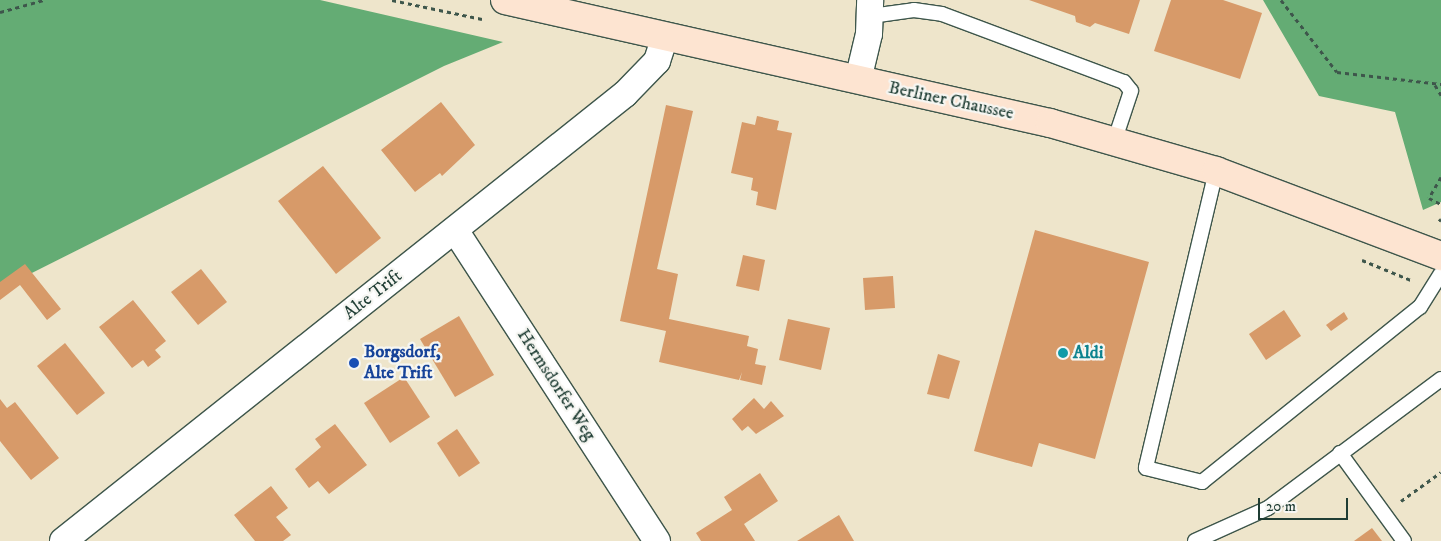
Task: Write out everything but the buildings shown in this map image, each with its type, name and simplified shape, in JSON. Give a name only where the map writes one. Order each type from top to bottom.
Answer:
[{"type":"main road","name":"Berliner Chaussee","points":[[505,0],[858,80],[1114,142],[1216,172],[1441,256]]},
{"type":"street","points":[[858,80],[870,8]]},
{"type":"street","name":"Alte Trift","points":[[63,541],[637,84],[657,62],[665,36]]},
{"type":"street","name":"Hermsdorfer Weg","points":[[455,230],[657,541]]},
{"type":"lane","points":[[870,8],[914,10],[942,14],[1124,82],[1131,91],[1114,142]]},
{"type":"lane","points":[[1216,172],[1146,468],[1202,482],[1420,308],[1435,289],[1441,274]]},
{"type":"lane","points":[[1195,541],[1268,508],[1441,379]]},
{"type":"lane","points":[[1340,453],[1404,541]]},
{"type":"path","points":[[0,12],[44,0]]},
{"type":"path","points":[[1281,0],[1337,72],[1435,85],[1441,84]]},
{"type":"path","points":[[1435,85],[1441,95]]},
{"type":"path","points":[[1441,176],[1429,198],[1441,204]]},
{"type":"path","points":[[1358,258],[1435,289]]},
{"type":"path","points":[[1384,513],[1441,472]]},
{"type":"green space","points":[[0,0],[320,0],[503,42],[444,66],[0,289]]},
{"type":"green space","points":[[1263,0],[1441,0],[1441,202],[1423,210],[1395,112],[1319,96]]},
{"type":"place","name":"Aldi","points":[[1063,353]]},
{"type":"place","name":"Borgsdorf, Alte Trift","points":[[354,363]]}]
